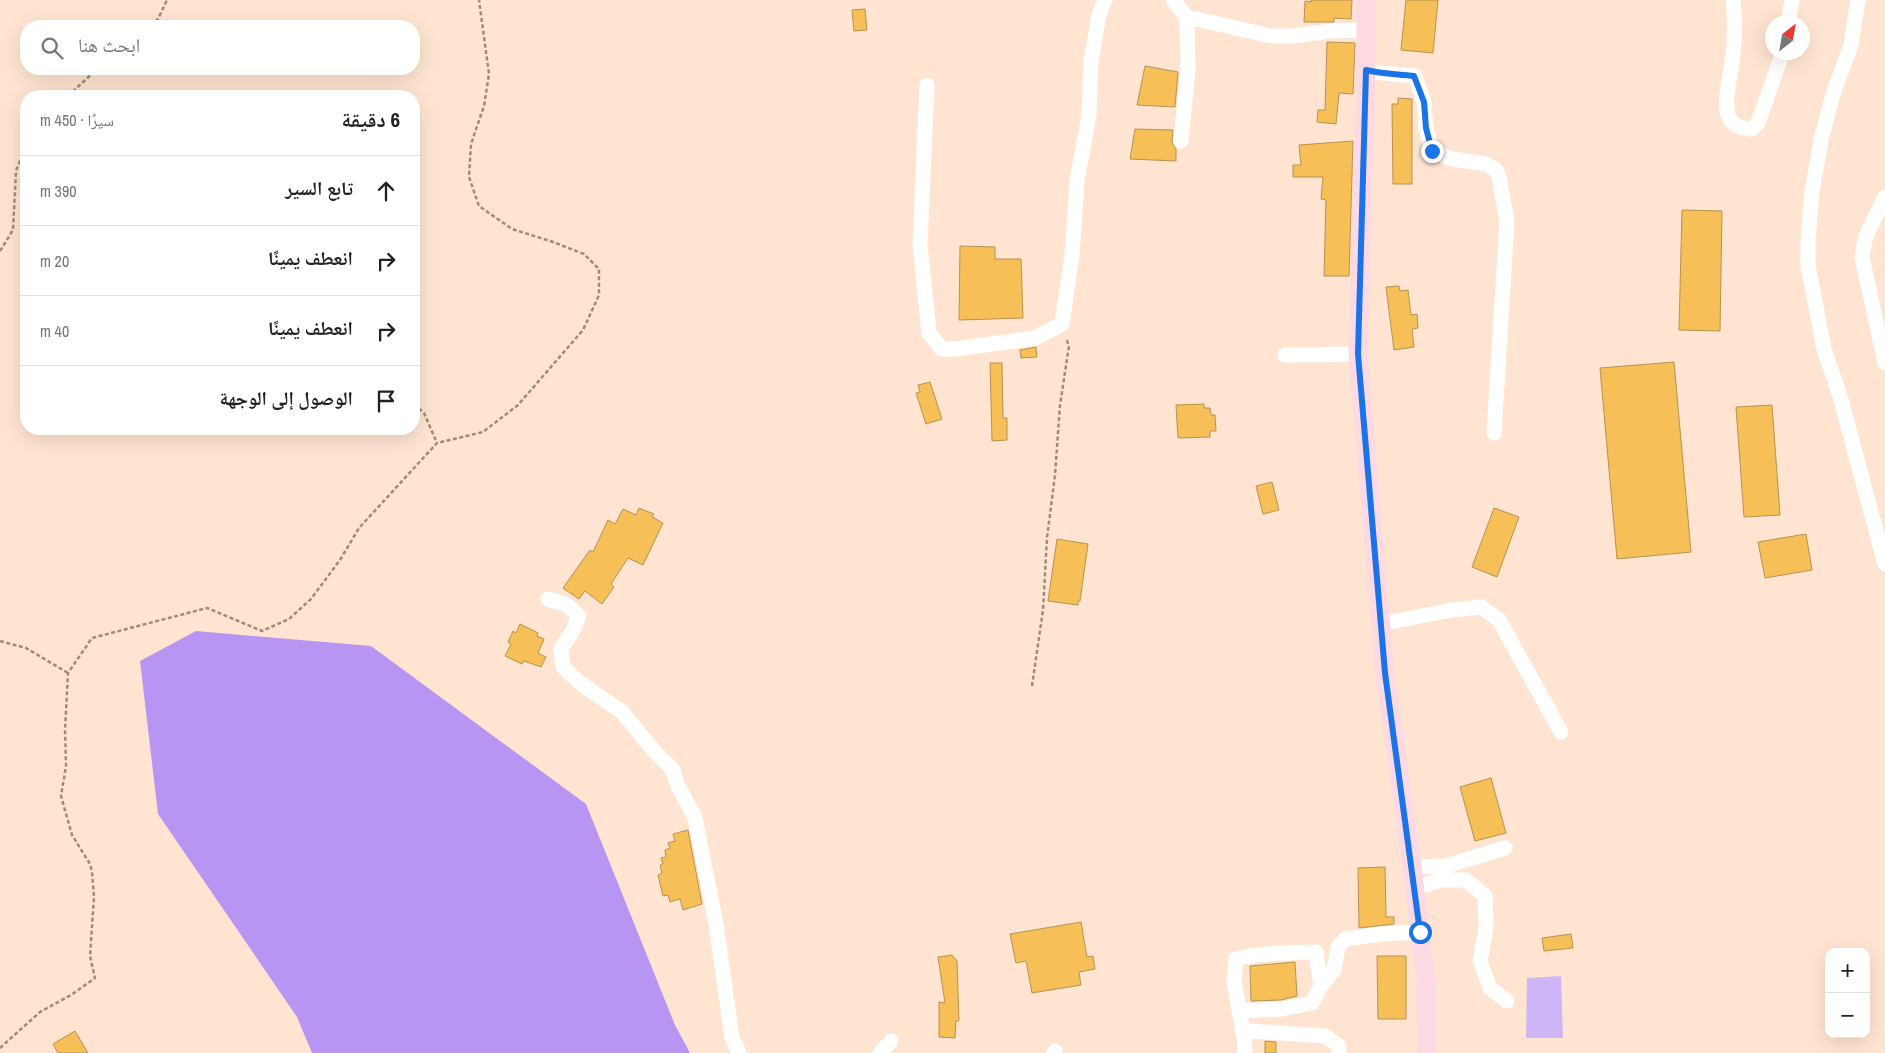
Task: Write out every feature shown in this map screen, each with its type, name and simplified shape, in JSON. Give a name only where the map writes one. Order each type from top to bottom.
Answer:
[{"type":"main road","points":[[1366,0],[1366,70],[1358,354],[1385,673],[1426,980],[1427,1053]]},
{"type":"street","points":[[927,85],[920,244],[929,334],[942,349],[956,349],[1035,338],[1062,324],[1072,255],[1077,181],[1089,116],[1091,61],[1099,15],[1105,0]]},
{"type":"street","points":[[1173,0],[1188,17],[1271,36],[1365,30]]},
{"type":"street","points":[[1733,0],[1735,18],[1733,54],[1727,106],[1728,116],[1732,123],[1740,128],[1752,129],[1758,123],[1780,60]]},
{"type":"street","points":[[1789,15],[1792,0]]},
{"type":"street","points":[[1858,0],[1851,45],[1833,94],[1821,140],[1812,192],[1808,265],[1824,349],[1840,396],[1885,564]]},
{"type":"street","points":[[1181,141],[1188,70],[1188,17]]},
{"type":"street","points":[[1366,70],[1383,74],[1414,76],[1424,102],[1426,128],[1432,151],[1452,159],[1486,164],[1496,170],[1499,177],[1507,221],[1494,433]]},
{"type":"street","points":[[1885,197],[1866,236],[1862,257],[1885,364]]},
{"type":"street","points":[[1285,355],[1358,354]]},
{"type":"street","points":[[548,600],[567,605],[579,616],[572,632],[561,649],[562,667],[580,683],[622,712],[655,752],[673,770],[678,784],[696,818],[716,924],[732,1038],[739,1053]]},
{"type":"street","points":[[1380,624],[1452,610],[1481,607],[1499,620],[1561,732]]},
{"type":"street","points":[[1412,867],[1446,866],[1505,848]]},
{"type":"street","points":[[1415,888],[1441,880],[1466,880],[1485,896],[1486,928],[1480,961],[1490,988],[1507,1000]]},
{"type":"street","points":[[1240,1011],[1282,1009],[1312,1003],[1321,986],[1334,970],[1338,947],[1345,939],[1381,934],[1420,932]]},
{"type":"street","points":[[1245,1053],[1234,982],[1236,959],[1274,953],[1316,952],[1321,986]]},
{"type":"street","points":[[1244,1037],[1251,1030],[1325,1036],[1339,1046],[1339,1053]]},
{"type":"street","points":[[880,1053],[891,1041]]},
{"type":"path","points":[[157,20],[167,0]]},
{"type":"path","points":[[0,1048],[40,1012],[72,995],[95,978],[90,956],[94,897],[92,872],[90,864],[72,836],[60,796],[66,766],[65,730],[68,672],[92,638],[207,608],[262,632],[289,619],[310,599],[326,579],[359,528],[437,443],[483,432],[518,405],[583,330],[599,295],[599,269],[584,254],[512,229],[479,206],[469,177],[471,144],[484,106],[489,74],[479,0]]},
{"type":"path","points":[[74,90],[91,75]]},
{"type":"path","points":[[0,251],[13,230],[16,171],[20,161]]},
{"type":"path","points":[[1032,686],[1043,610],[1047,538],[1055,475],[1060,405],[1069,346],[1062,324]]},
{"type":"path","points":[[420,409],[424,413],[437,443]]},
{"type":"path","points":[[0,641],[26,648],[68,672]]},
{"type":"shaded area","points":[[196,631],[371,646],[586,804],[675,1025],[690,1053],[312,1053],[297,1017],[158,814],[140,661]]},
{"type":"shaded area","points":[[1561,976],[1563,1038],[1526,1038],[1527,978]]},
{"type":"building","points":[[1311,0],[1352,0],[1351,19],[1334,18],[1334,22],[1304,22],[1305,1],[1311,2]]},
{"type":"building","points":[[1406,0],[1438,0],[1433,53],[1401,50]]},
{"type":"building","points":[[865,9],[867,30],[854,31],[852,10]]},
{"type":"building","points":[[1327,42],[1355,43],[1353,94],[1339,93],[1336,124],[1317,122],[1318,110],[1325,110]]},
{"type":"building","points":[[1145,66],[1178,72],[1175,107],[1137,105]]},
{"type":"building","points":[[1398,98],[1412,99],[1412,184],[1393,184],[1392,104],[1398,104]]},
{"type":"building","points":[[1135,129],[1173,130],[1172,141],[1176,149],[1176,161],[1130,159]]},
{"type":"building","points":[[1353,141],[1349,276],[1324,276],[1326,200],[1321,199],[1323,177],[1293,177],[1293,165],[1301,165],[1299,145]]},
{"type":"building","points":[[1682,210],[1722,211],[1720,331],[1679,330]]},
{"type":"building","points":[[960,246],[995,247],[995,259],[1021,259],[1023,318],[959,320]]},
{"type":"building","points":[[1399,286],[1400,291],[1408,290],[1411,315],[1417,314],[1418,328],[1412,329],[1414,347],[1394,350],[1386,287]]},
{"type":"building","points":[[1036,347],[1037,357],[1021,358],[1020,350]]},
{"type":"building","points":[[1674,362],[1691,552],[1617,559],[1600,368]]},
{"type":"building","points":[[990,363],[1002,363],[1003,418],[1007,418],[1007,440],[992,441]]},
{"type":"building","points":[[930,382],[942,419],[926,424],[916,393],[920,392],[918,385]]},
{"type":"building","points":[[1204,404],[1204,408],[1210,408],[1211,415],[1215,415],[1216,431],[1210,431],[1210,437],[1178,438],[1176,405]]},
{"type":"building","points":[[1772,405],[1780,515],[1744,517],[1736,407]]},
{"type":"building","points":[[1272,482],[1279,510],[1263,514],[1256,486]]},
{"type":"building","points":[[639,508],[654,514],[652,517],[663,523],[643,565],[628,558],[611,584],[614,587],[602,604],[585,591],[579,599],[563,588],[590,550],[593,552],[608,520],[615,524],[623,509],[636,515]]},
{"type":"building","points":[[1494,508],[1519,517],[1497,577],[1472,567]]},
{"type":"building","points":[[1806,534],[1812,570],[1765,578],[1758,542]]},
{"type":"building","points":[[1057,539],[1088,544],[1078,605],[1048,601]]},
{"type":"building","points":[[520,624],[538,633],[537,636],[544,639],[538,653],[546,657],[541,667],[524,661],[522,664],[505,656],[511,644],[508,642],[513,631],[516,633]]},
{"type":"building","points":[[1491,778],[1506,833],[1475,841],[1460,787]]},
{"type":"building","points":[[688,830],[702,904],[683,910],[680,899],[670,902],[668,895],[663,896],[658,875],[662,873],[660,865],[663,864],[661,858],[666,857],[665,850],[670,848],[668,843],[675,841],[673,834]]},
{"type":"building","points":[[1385,867],[1386,917],[1394,917],[1394,924],[1359,928],[1358,868]]},
{"type":"building","points":[[1081,922],[1087,957],[1093,956],[1095,969],[1079,972],[1081,985],[1032,993],[1026,961],[1016,963],[1010,934]]},
{"type":"building","points":[[1571,934],[1573,948],[1544,951],[1542,938]]},
{"type":"building","points":[[952,955],[957,961],[959,1021],[956,1021],[955,1038],[939,1037],[939,1002],[945,1003],[938,957]]},
{"type":"building","points":[[1377,956],[1406,956],[1406,1019],[1378,1019]]},
{"type":"building","points":[[1295,962],[1297,996],[1281,1000],[1251,1001],[1250,966]]},
{"type":"building","points":[[75,1031],[88,1053],[58,1053],[53,1044]]},
{"type":"building","points":[[1265,1041],[1276,1042],[1276,1053],[1265,1053]]},
{"type":"route","points":[[1420,932],[1385,673],[1358,354],[1366,70],[1383,74],[1414,76],[1424,102],[1426,128],[1432,151]]}]
